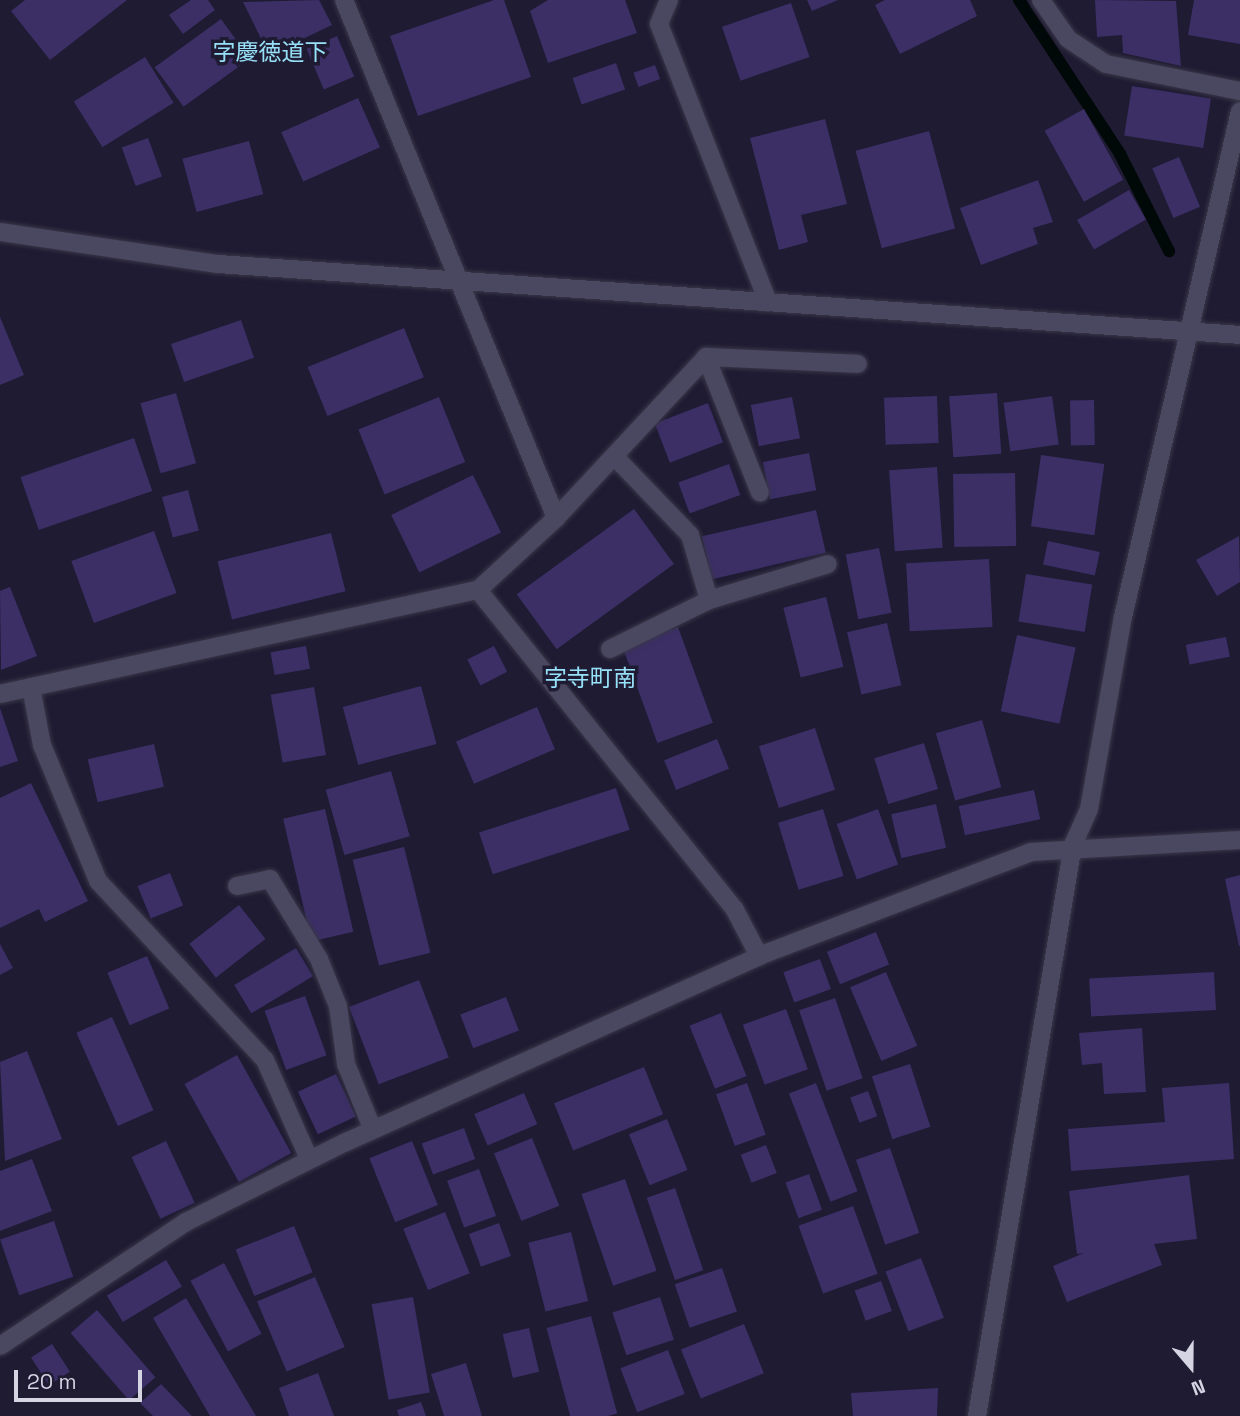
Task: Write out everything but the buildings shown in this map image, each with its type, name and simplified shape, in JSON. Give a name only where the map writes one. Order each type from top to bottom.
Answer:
[{"type":"street","points":[[344,0],[462,277],[556,517]]},
{"type":"street","points":[[668,0],[659,24],[768,302]]},
{"type":"street","points":[[1041,0],[1068,39],[1105,64],[1240,91]]},
{"type":"street","points":[[977,1416],[1073,845],[1089,809],[1123,617],[1192,332],[1240,111]]},
{"type":"street","points":[[0,232],[218,264],[462,277],[768,302],[1240,335]]},
{"type":"street","points":[[706,357],[760,493]]},
{"type":"street","points":[[0,694],[478,590],[556,517],[706,357],[858,364]]},
{"type":"street","points":[[614,456],[690,535],[709,600]]},
{"type":"street","points":[[610,649],[709,600],[828,564]]},
{"type":"street","points":[[478,590],[735,910],[759,956]]},
{"type":"street","points":[[31,687],[42,745],[98,881],[265,1060],[309,1159]]},
{"type":"street","points":[[0,1346],[186,1222],[309,1159],[759,956],[1031,852],[1073,845],[1153,849],[1240,840]]},
{"type":"street","points":[[237,886],[270,879],[319,959],[338,1006],[346,1065],[373,1130]]},
{"type":"waterway","points":[[1019,0],[1120,154],[1169,251]]},
{"type":"district","name":"字慶徳道下","points":[[270,52]]},
{"type":"district","name":"字寺町南","points":[[590,678]]}]
